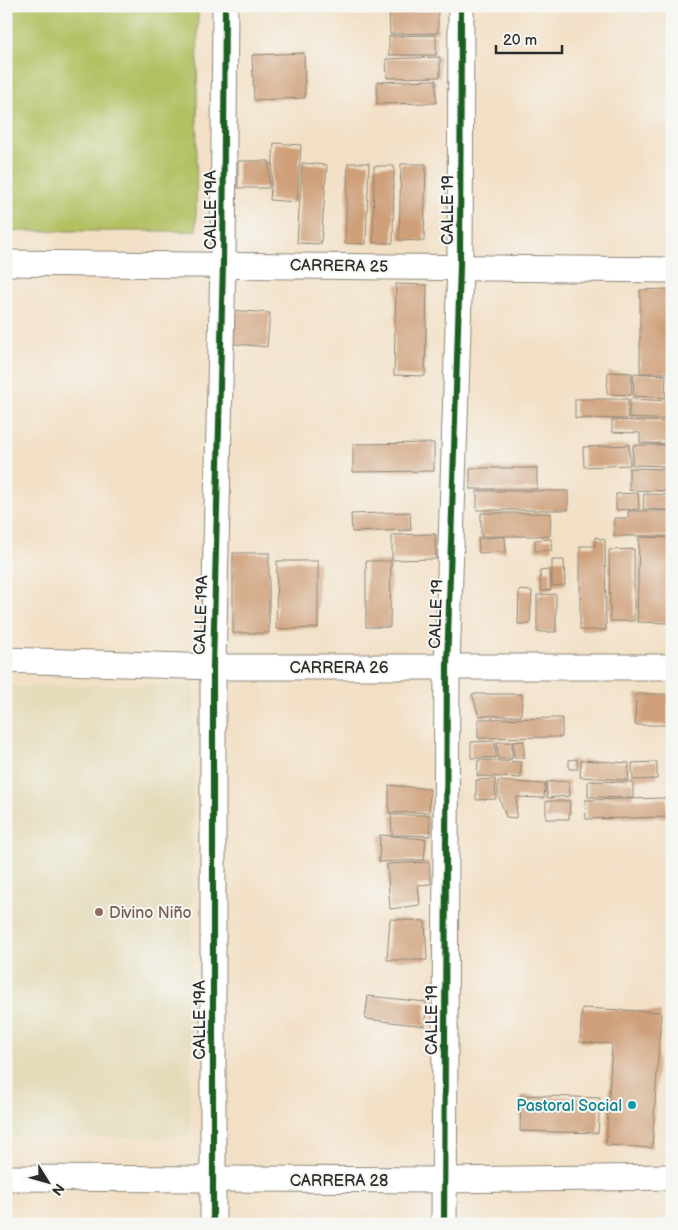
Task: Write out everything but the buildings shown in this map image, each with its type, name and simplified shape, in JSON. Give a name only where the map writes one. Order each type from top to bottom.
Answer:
[{"type":"street","name":"CALLE 19A","points":[[213,1224],[213,667],[223,264],[224,6]]},
{"type":"street","name":"CALLE 19","points":[[444,1224],[447,667],[460,266],[461,6]]},
{"type":"street","name":"CARRERA 25","points":[[6,263],[460,266],[672,270]]},
{"type":"street","name":"CARRERA 26","points":[[6,660],[213,667],[672,668]]},
{"type":"street","name":"CARRERA 28","points":[[6,1178],[444,1180],[672,1177]]},
{"type":"shaded area","name":"Divino Niño","points":[[194,684],[190,1137],[6,1137],[6,687]]},
{"type":"green space","points":[[6,6],[198,6],[196,231],[6,231]]},
{"type":"cycle path","points":[[213,1224],[213,667],[223,264],[225,6]]},
{"type":"cycle path","points":[[444,1224],[447,667],[460,266],[461,6]]},
{"type":"place","name":"Divino Niño","points":[[99,912]]},
{"type":"place","name":"Pastoral Social","points":[[632,1105]]}]
